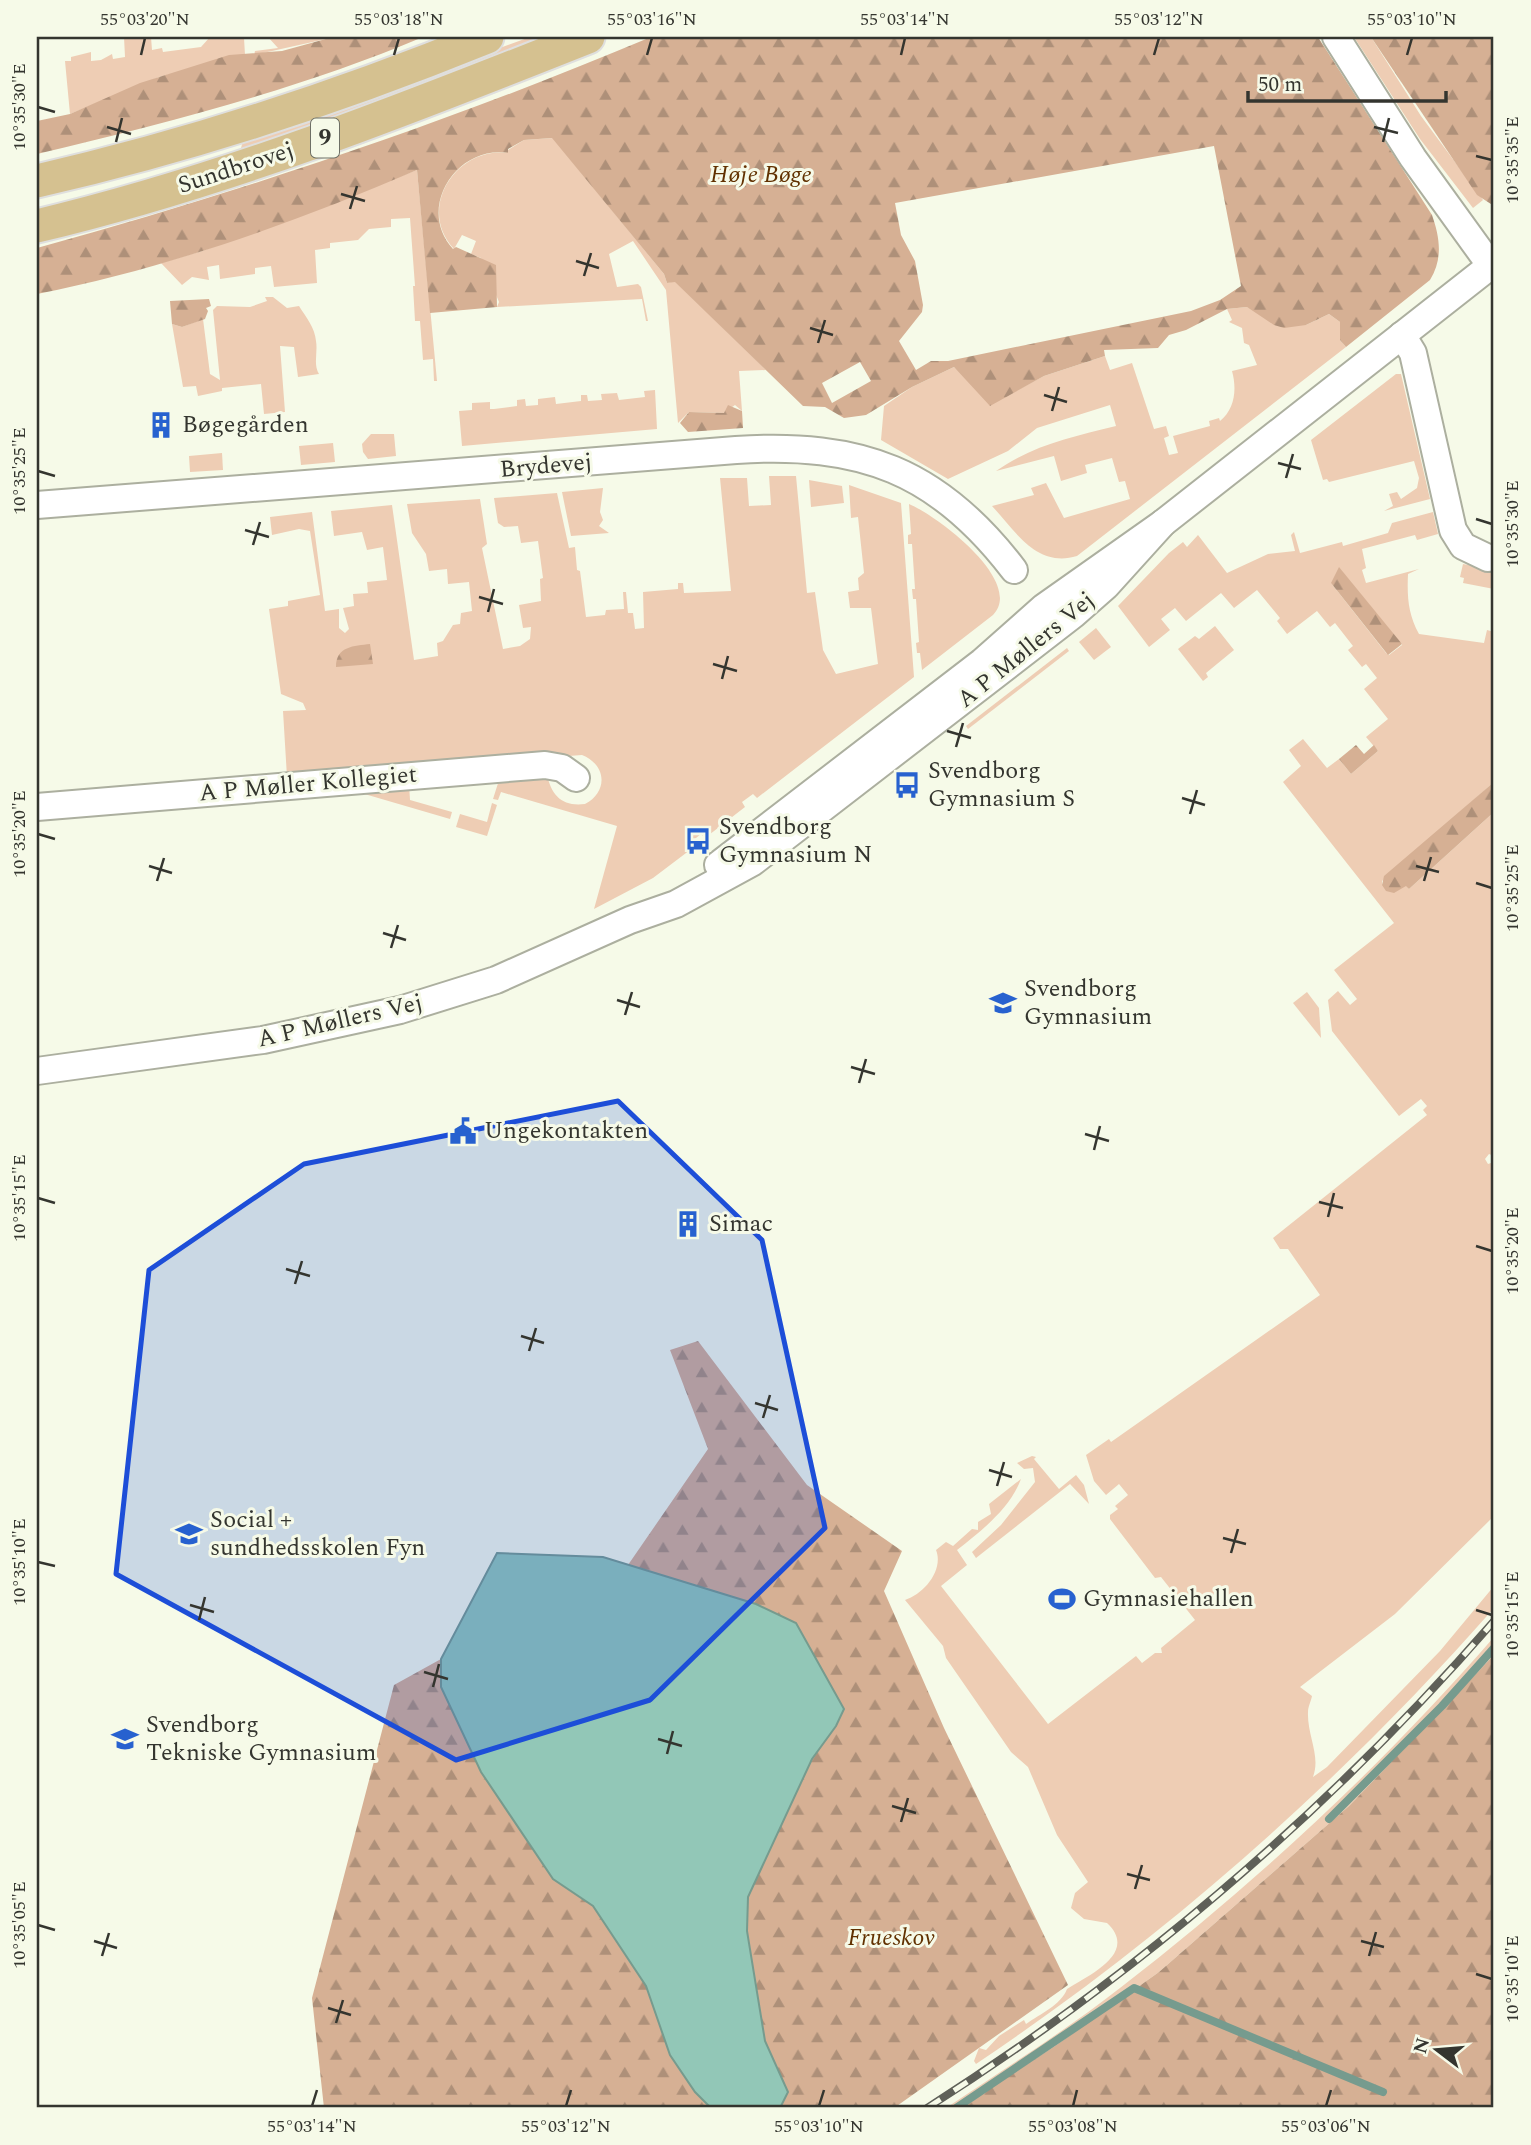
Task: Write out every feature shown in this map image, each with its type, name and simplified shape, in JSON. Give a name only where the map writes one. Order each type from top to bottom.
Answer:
[{"type":"main road","name":"Sundbrovej","points":[[37,181],[238,125],[324,97],[487,37]]},
{"type":"main road","name":"Sundbrovej","points":[[37,226],[176,188],[308,145],[588,37]]},
{"type":"street","points":[[1336,37],[1413,158],[1493,265]]},
{"type":"street","name":"A P Møllers Vej","points":[[37,1072],[263,1040],[400,1010],[496,980],[630,920],[702,892],[765,853],[1073,615],[1106,586],[1163,523],[1493,265]]},
{"type":"street","points":[[1402,335],[1413,353],[1453,530],[1462,546],[1489,558]]},
{"type":"street","name":"Brydevej","points":[[37,505],[736,450],[808,448],[873,462],[931,489],[972,520],[1014,570]]},
{"type":"street","name":"A P Møller Kollegiet","points":[[37,807],[545,765],[558,766],[576,778]]},
{"type":"highlighted area","points":[[618,1101],[762,1240],[825,1528],[650,1700],[456,1760],[116,1574],[149,1270],[304,1164]]},
{"type":"shaded area","points":[[124,37],[151,37],[152,50],[162,48],[163,52],[201,47],[210,37],[244,38],[245,55],[159,77],[70,114],[65,61],[91,52],[91,61],[101,60],[112,54],[113,59],[125,57]]},
{"type":"shaded area","points":[[268,37],[326,39],[254,55],[255,51],[278,48]]},
{"type":"shaded area","points":[[530,37],[564,37],[243,151],[241,148],[243,141]]},
{"type":"shaded area","points":[[1354,37],[1371,37],[1421,116],[1483,200],[1473,208],[1420,139]]},
{"type":"shaded area","points":[[553,138],[664,274],[667,283],[675,281],[766,370],[739,371],[742,411],[735,405],[724,413],[689,412],[678,423],[666,290],[633,241],[609,254],[617,287],[638,284],[641,287],[648,321],[642,299],[497,307],[499,302],[481,258],[471,254],[476,241],[462,235],[454,249],[443,233],[439,216],[447,183],[458,170],[472,159],[489,153],[508,153],[508,150],[524,140]]},
{"type":"shaded area","points":[[417,170],[437,381],[434,381],[433,359],[423,360],[420,321],[415,321],[410,218],[391,219],[391,227],[369,229],[358,240],[330,243],[330,248],[315,250],[317,283],[274,287],[271,266],[255,268],[255,274],[220,279],[219,265],[207,267],[209,280],[192,277],[182,285],[161,263],[202,251]]},
{"type":"shaded area","points":[[265,297],[273,297],[287,308],[299,306],[315,336],[316,366],[319,374],[298,377],[294,347],[280,346],[285,412],[264,414],[261,384],[222,388],[222,391],[198,396],[196,386],[183,387],[172,324],[182,327],[203,319],[210,374],[220,380],[213,310],[217,306],[250,307],[267,301]]},
{"type":"shaded area","points":[[1247,307],[1306,325],[1329,314],[1340,322],[1340,340],[1346,347],[1077,556],[1050,557],[1039,552],[1028,545],[992,506],[1034,495],[1031,488],[1046,483],[1064,518],[1130,499],[1125,481],[1119,482],[1112,458],[1085,465],[1087,473],[1061,481],[1054,456],[996,471],[1039,448],[1116,426],[1110,405],[1037,428],[1008,451],[948,479],[881,440],[884,406],[912,387],[954,367],[995,402],[1044,376],[1105,356],[1110,370],[1132,363],[1154,429],[1166,426],[1169,436],[1164,438],[1169,455],[1178,453],[1173,436],[1210,426],[1209,421],[1219,418],[1220,421],[1232,405],[1232,371],[1257,365],[1249,345],[1244,343],[1242,328],[1229,322],[1232,320],[1227,309]]},
{"type":"shaded area","points":[[1396,374],[1401,374],[1430,499],[1384,511],[1393,506],[1389,494],[1397,492],[1401,499],[1417,488],[1419,478],[1414,461],[1329,482],[1327,479],[1323,480],[1311,440]]},
{"type":"shaded area","points":[[655,390],[657,429],[462,446],[459,411],[472,410],[472,403],[490,402],[490,409],[494,409],[517,406],[517,400],[525,399],[526,406],[538,405],[538,399],[555,397],[556,404],[581,401],[581,395],[587,395],[588,401],[602,400],[601,394],[617,393],[619,400],[645,397],[644,391]]},
{"type":"shaded area","points":[[371,434],[394,434],[396,456],[368,459],[362,444]]},
{"type":"shaded area","points":[[333,443],[335,462],[301,465],[299,446]]},
{"type":"shaded area","points":[[222,453],[223,470],[190,472],[189,456]]},
{"type":"shaded area","points":[[769,476],[796,476],[807,593],[815,592],[823,650],[836,674],[878,664],[871,608],[850,608],[848,592],[859,590],[858,578],[864,573],[858,517],[851,518],[849,485],[901,503],[914,677],[757,798],[753,794],[742,802],[745,807],[705,838],[701,834],[691,842],[694,847],[653,878],[594,909],[617,826],[501,792],[498,800],[493,799],[500,777],[547,774],[555,794],[564,802],[585,804],[598,793],[601,779],[596,765],[582,755],[287,777],[283,711],[306,710],[303,703],[281,694],[269,609],[288,606],[288,601],[320,595],[310,531],[299,529],[272,535],[270,517],[312,512],[325,611],[339,609],[339,628],[345,633],[349,629],[343,608],[354,606],[353,594],[368,593],[367,582],[387,580],[383,547],[367,550],[362,532],[334,536],[331,511],[392,505],[414,660],[438,656],[437,643],[443,641],[453,625],[460,624],[461,613],[472,611],[469,582],[448,584],[447,569],[429,571],[426,554],[412,533],[407,504],[480,499],[487,544],[482,548],[503,649],[520,646],[530,639],[531,627],[523,628],[519,605],[541,601],[540,579],[543,578],[538,541],[521,543],[518,526],[504,527],[498,523],[494,498],[557,493],[569,548],[575,547],[586,617],[605,615],[606,610],[624,609],[623,592],[626,592],[628,613],[633,613],[635,629],[644,628],[643,592],[678,589],[678,583],[683,583],[684,593],[731,591],[720,478],[747,478],[749,506],[771,505]]},
{"type":"shaded area","points":[[809,480],[842,486],[844,503],[811,507]]},
{"type":"shaded area","points":[[603,488],[600,512],[603,520],[599,526],[609,533],[571,536],[562,492]]},
{"type":"shaded area","points":[[909,504],[939,522],[974,552],[997,585],[1000,601],[993,615],[922,670],[916,643],[919,642],[916,599],[913,599],[912,589],[915,589],[912,544],[908,544],[908,535],[911,534]]},
{"type":"shaded area","points":[[1433,512],[1438,534],[1417,540],[1415,535],[1362,549],[1366,568],[1362,570],[1366,583],[1419,569],[1408,574],[1408,598],[1410,612],[1419,634],[1484,643],[1487,630],[1494,632],[1494,782],[1382,881],[1382,885],[1406,885],[1409,889],[1494,812],[1494,1156],[1489,1154],[1485,1159],[1488,1164],[1494,1162],[1494,1516],[1395,1614],[1300,1687],[1312,1696],[1308,1712],[1315,1753],[1313,1777],[1327,1767],[1440,1651],[1494,1586],[1494,1608],[1376,1735],[1250,1853],[1116,1963],[976,2064],[974,2061],[979,2048],[986,2050],[999,2036],[1024,2020],[1026,2024],[1050,2009],[1067,1989],[1107,1962],[1117,1944],[1115,1934],[1107,1923],[1084,1919],[1071,1908],[1075,1893],[1088,1882],[1057,1835],[1028,1767],[1011,1752],[946,1658],[943,1646],[905,1600],[919,1592],[931,1580],[937,1565],[936,1550],[946,1542],[953,1546],[972,1529],[978,1530],[978,1522],[991,1514],[989,1504],[1021,1479],[1002,1510],[957,1550],[967,1565],[941,1586],[1048,1724],[1136,1656],[1142,1663],[1155,1653],[1162,1653],[1161,1648],[1195,1620],[1161,1577],[1155,1578],[1110,1519],[1110,1515],[1118,1509],[1115,1506],[1128,1495],[1119,1484],[1106,1495],[1094,1481],[1086,1455],[1109,1439],[1111,1442],[1320,1295],[1288,1249],[1280,1249],[1273,1238],[1427,1115],[1423,1110],[1427,1106],[1421,1099],[1399,1116],[1332,1031],[1328,1000],[1338,991],[1350,1005],[1357,999],[1334,970],[1394,923],[1283,782],[1301,766],[1289,750],[1303,739],[1327,768],[1339,759],[1351,774],[1378,751],[1366,737],[1388,719],[1364,689],[1377,678],[1366,664],[1362,667],[1348,650],[1353,646],[1335,623],[1330,627],[1317,611],[1287,634],[1277,621],[1280,618],[1257,590],[1234,608],[1221,593],[1186,621],[1175,608],[1161,619],[1170,630],[1149,647],[1118,606],[1169,553],[1183,542],[1187,547],[1198,535],[1227,573],[1268,554],[1295,551],[1291,535],[1294,532],[1300,553],[1342,542],[1343,546],[1388,533],[1392,523]],"holes":[[[1331,583],[1402,644],[1389,655],[1386,653]]]},
{"type":"shaded area","points":[[1463,564],[1494,570],[1494,589],[1463,583],[1464,578],[1460,577]]},
{"type":"shaded area","points":[[1215,626],[1234,650],[1206,673],[1208,677],[1203,681],[1178,649],[1195,636],[1199,639]]},
{"type":"shaded area","points":[[1096,628],[1111,647],[1094,660],[1079,642]]},
{"type":"shaded area","points":[[1067,648],[1069,651],[968,729],[966,726]]},
{"type":"shaded area","points":[[409,784],[410,800],[452,812],[450,819],[344,788]]},
{"type":"shaded area","points":[[492,803],[497,805],[487,836],[456,827],[460,814],[487,822]]},
{"type":"shaded area","points":[[1307,992],[1319,1008],[1321,1038],[1293,1003]]},
{"type":"shaded area","points":[[1032,1456],[1036,1457],[1034,1459],[1059,1489],[1076,1475],[1084,1485],[1089,1504],[1070,1484],[976,1558],[972,1552],[1001,1525],[1035,1482],[1033,1468],[1024,1469],[1017,1463]]},
{"type":"shaded area","points":[[1494,1637],[1494,1655],[1349,1806],[1159,1972],[1055,2046],[959,2108],[946,2108],[1099,2004],[1171,1948],[1269,1865],[1407,1732]]},
{"type":"green space","points":[[333,37],[423,37],[281,89],[37,154],[37,121],[70,114],[140,83],[229,55],[282,51]]},
{"type":"green space","name":"Høje Bøge","points":[[651,37],[1318,37],[1432,215],[1438,240],[1437,264],[1430,280],[1346,347],[1340,340],[1340,322],[1329,314],[1306,325],[1284,328],[1274,325],[1247,307],[1227,309],[1186,330],[1169,335],[1158,348],[1104,350],[1105,356],[1044,376],[990,406],[954,367],[912,387],[866,415],[844,418],[825,407],[803,406],[675,282],[667,283],[664,274],[552,138],[524,140],[508,149],[508,153],[489,153],[472,159],[458,169],[447,183],[440,199],[439,216],[443,233],[453,249],[456,247],[496,265],[497,307],[430,313],[417,170],[230,242],[134,271],[37,294],[37,248],[193,203],[347,153]],"holes":[[[1214,146],[1241,286],[1220,300],[1191,311],[948,361],[931,361],[916,370],[899,341],[922,312],[923,305],[915,261],[901,235],[895,203]],[[860,362],[871,381],[832,403],[822,383]]]},
{"type":"green space","points":[[1371,37],[1494,37],[1494,206],[1477,195]]},
{"type":"green space","points":[[209,299],[211,306],[206,308],[208,311],[205,319],[182,327],[172,324],[170,301]]},
{"type":"green space","points":[[728,405],[742,411],[743,428],[688,432],[680,423],[689,412],[724,413]]},
{"type":"green space","points":[[1339,567],[1402,644],[1388,655],[1331,583]]},
{"type":"green space","points":[[370,644],[373,664],[336,667],[339,655],[347,648]]},
{"type":"green space","points":[[1356,745],[1364,754],[1374,745],[1378,751],[1351,774],[1339,759]]},
{"type":"green space","points":[[1494,782],[1494,812],[1409,889],[1406,886],[1394,893],[1386,891],[1382,885],[1384,876]]},
{"type":"green space","name":"Frueskov","points":[[698,1341],[807,1485],[902,1551],[884,1591],[944,1728],[1068,1985],[894,2108],[780,2108],[788,2092],[765,2041],[747,1931],[748,1897],[812,1758],[836,1726],[796,1623],[756,1604],[628,1565],[708,1449],[670,1350]]},
{"type":"green space","points":[[1494,1655],[1494,2108],[959,2108],[1055,2046],[1159,1972],[1349,1806]]},
{"type":"green space","points":[[441,1659],[441,1687],[553,1879],[593,1906],[646,1986],[670,2055],[695,2092],[711,2108],[324,2108],[312,1998],[394,1685]]},
{"type":"water","points":[[497,1553],[603,1557],[756,1604],[796,1623],[844,1709],[836,1726],[812,1759],[748,1897],[747,1931],[765,2041],[788,2092],[780,2108],[711,2108],[695,2092],[670,2055],[646,1986],[593,1906],[553,1879],[481,1772],[441,1687],[441,1659]]},
{"type":"waterway","points":[[1329,1819],[1442,1706],[1494,1648]]},
{"type":"waterway","points":[[956,2108],[1134,1988],[1383,2092]]},
{"type":"railway","points":[[927,2108],[1082,2002],[1228,1885],[1366,1758],[1494,1621]]},
{"type":"place","name":"Bøgegården","points":[[161,425]]},
{"type":"place","name":"Svendborg Gymnasium S","points":[[907,785]]},
{"type":"place","name":"Svendborg Gymnasium N","points":[[698,841]]},
{"type":"place","name":"Svendborg Gymnasium","points":[[1003,1003]]},
{"type":"place","name":"Ungekontakten","points":[[463,1131]]},
{"type":"place","name":"Simac","points":[[688,1224]]},
{"type":"place","name":"Social + sundhedsskolen Fyn","points":[[189,1534]]},
{"type":"place","name":"Gymnasiehallen","points":[[1062,1599]]},
{"type":"place","name":"Svendborg Tekniske Gymnasium","points":[[125,1739]]}]
